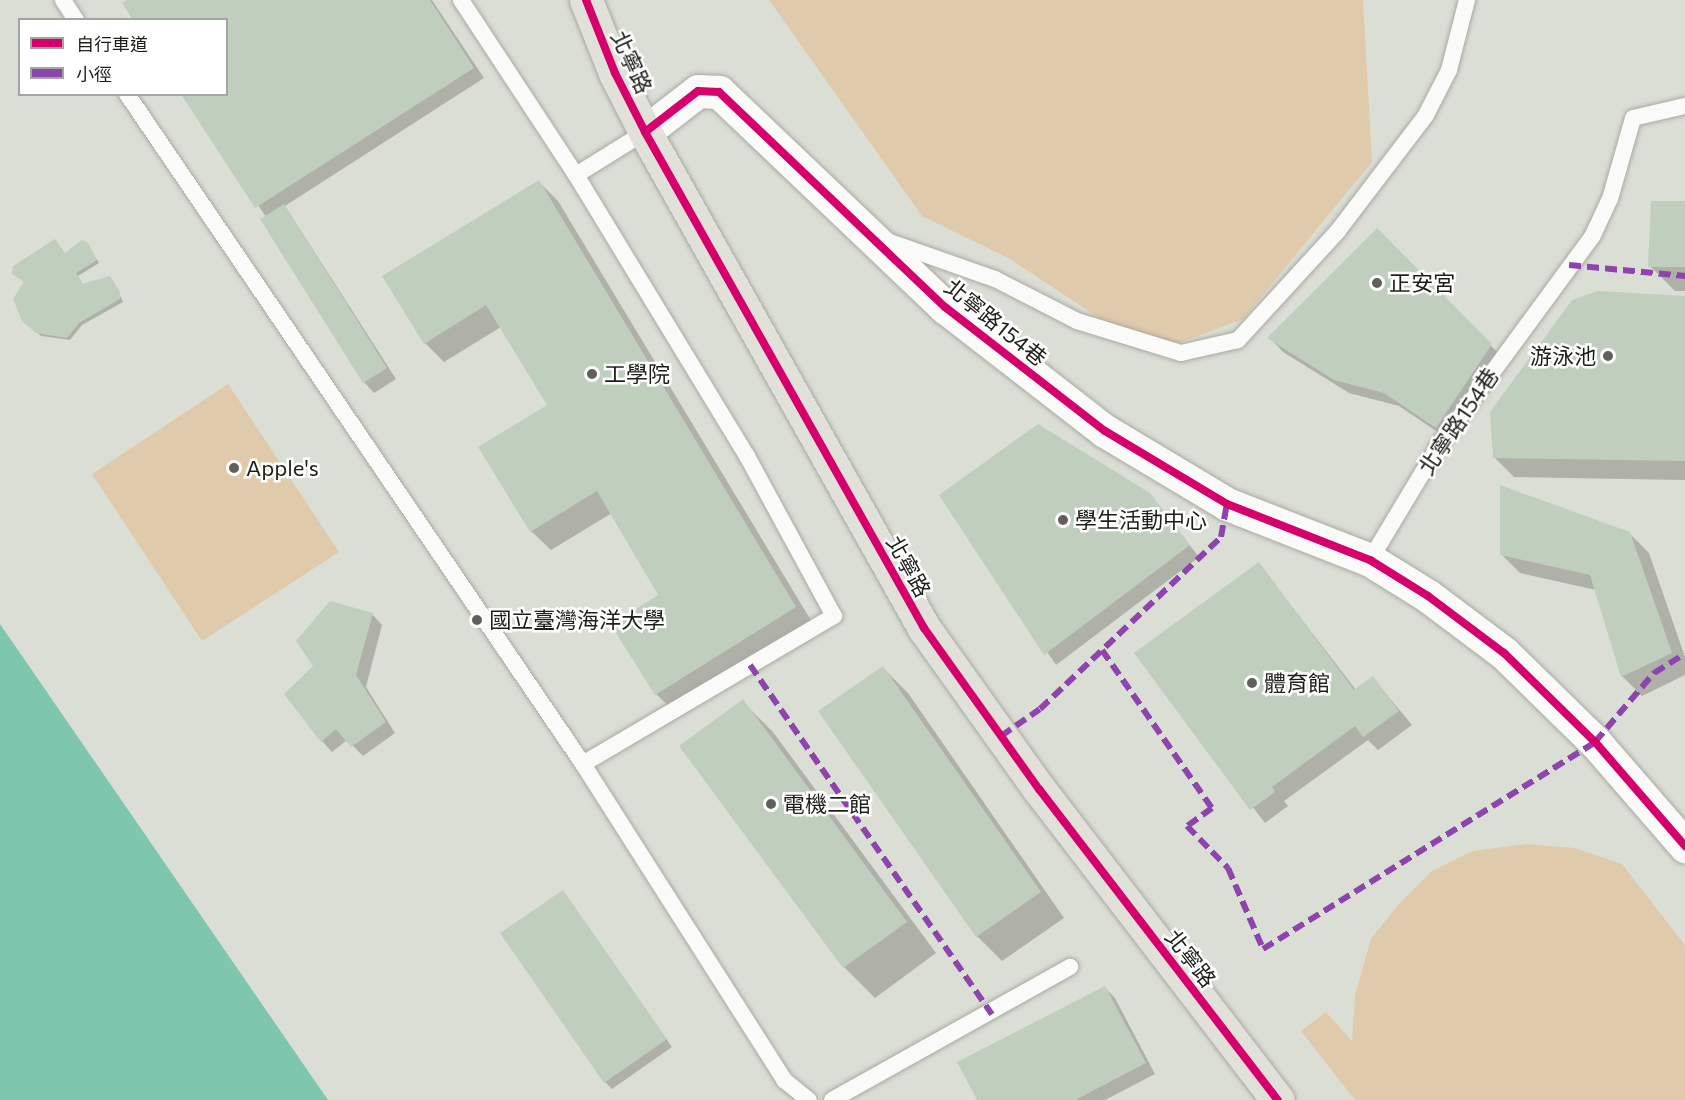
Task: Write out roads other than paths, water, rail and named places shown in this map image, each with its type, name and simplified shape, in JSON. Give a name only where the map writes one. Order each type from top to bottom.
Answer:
[{"type":"main road","name":"北寧路","points":[[586,0],[615,73],[645,132],[924,628],[1039,789],[1278,1100]]},
{"type":"street","name":"北寧路154巷","points":[[645,132],[698,91],[719,92],[945,307],[1105,431],[1227,504],[1370,560]]},
{"type":"street","points":[[1370,560],[1428,596],[1503,653],[1595,741],[1685,846]]},
{"type":"lane","points":[[63,0],[75,18]]},
{"type":"lane","points":[[461,0],[576,175],[747,456],[834,616],[583,764]]},
{"type":"lane","name":"北寧路154巷","points":[[870,235],[995,279],[1077,321],[1181,353],[1238,340],[1337,232],[1426,116],[1449,70],[1467,0]]},
{"type":"lane","points":[[128,96],[583,764],[784,1080],[809,1100]]},
{"type":"lane","name":"北寧路154巷","points":[[1370,560],[1438,445],[1593,235],[1610,199],[1633,118],[1685,106]]},
{"type":"lane","points":[[576,175],[645,132]]},
{"type":"lane","points":[[832,1100],[1070,967]]},
{"type":"place","name":"正安宮","points":[[1377,283]]},
{"type":"place","name":"游泳池","points":[[1608,356]]},
{"type":"place","name":"工學院","points":[[592,374]]},
{"type":"place","name":"Apple's","points":[[234,468]]},
{"type":"place","name":"學生活動中心","points":[[1063,520]]},
{"type":"place","name":"國立臺灣海洋大學","points":[[477,620]]},
{"type":"place","name":"體育館","points":[[1252,683]]},
{"type":"place","name":"電機二館","points":[[771,804]]}]
